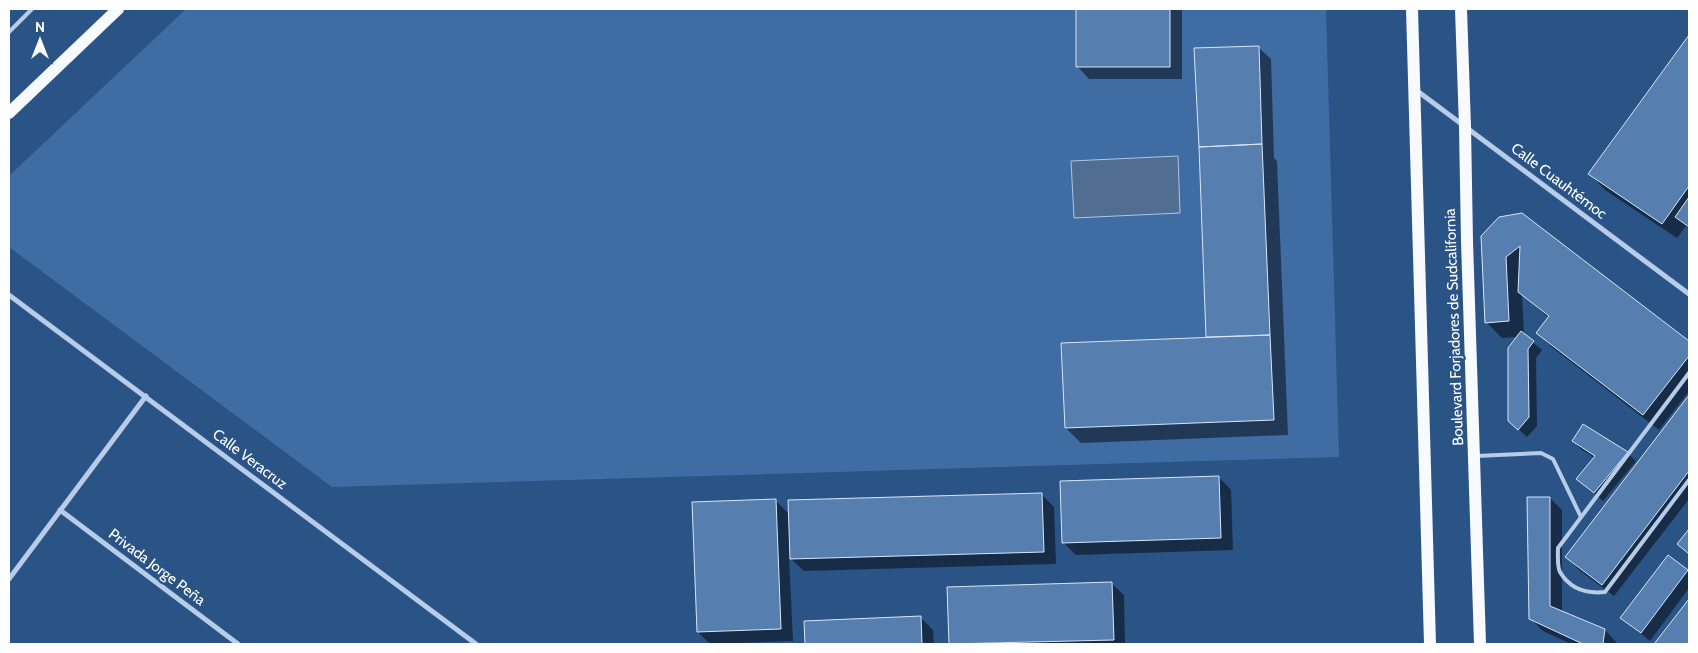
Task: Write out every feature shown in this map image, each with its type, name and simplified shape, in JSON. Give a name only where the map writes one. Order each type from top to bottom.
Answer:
[{"type":"main road","points":[[9,114],[118,9]]},
{"type":"main road","points":[[1412,9],[1430,644]]},
{"type":"main road","name":"Boulevard Forjadores de Sudcalifornia","points":[[1461,9],[1480,644]]},
{"type":"street","name":"Calle Cuauhtémoc","points":[[1414,88],[1689,294]]},
{"type":"street","name":"Calle Veracruz","points":[[9,294],[476,644]]},
{"type":"street","points":[[9,579],[146,396]]},
{"type":"street","name":"Privada Jorge Peña","points":[[60,510],[238,644]]},
{"type":"lane","points":[[9,32],[32,9]]},
{"type":"lane","points":[[1689,373],[1558,548],[1559,570],[1574,587],[1591,594],[1604,592],[1689,480]]},
{"type":"lane","points":[[1474,456],[1541,453],[1553,459],[1581,517]]},
{"type":"shaded area","points":[[186,9],[1326,9],[1339,457],[332,487],[9,247],[9,176]]},
{"type":"shaded area","points":[[1178,156],[1180,213],[1074,218],[1071,161]]},
{"type":"building","points":[[1076,9],[1170,9],[1170,67],[1076,67]]},
{"type":"building","points":[[1689,35],[1689,186],[1662,224],[1588,174]]},
{"type":"building","points":[[1259,46],[1262,144],[1199,147],[1194,48]]},
{"type":"building","points":[[1262,144],[1270,335],[1206,337],[1199,147]]},
{"type":"building","points":[[1689,197],[1689,227],[1675,217]]},
{"type":"building","points":[[1522,213],[1689,341],[1689,356],[1643,415],[1536,333],[1549,316],[1518,292],[1520,246],[1506,257],[1509,321],[1485,323],[1481,236],[1499,217]]},
{"type":"building","points":[[1521,331],[1534,341],[1528,349],[1529,417],[1518,430],[1508,421],[1508,348]]},
{"type":"building","points":[[1270,335],[1274,420],[1065,428],[1061,343]]},
{"type":"building","points":[[1689,395],[1689,471],[1602,585],[1565,557]]},
{"type":"building","points":[[1583,424],[1628,452],[1594,493],[1576,479],[1595,456],[1572,441]]},
{"type":"building","points":[[1219,476],[1221,538],[1062,543],[1060,481]]},
{"type":"building","points":[[1042,493],[1044,552],[790,559],[788,500]]},
{"type":"building","points":[[1527,497],[1550,497],[1550,606],[1605,629],[1603,644],[1583,644],[1529,619]]},
{"type":"building","points":[[776,499],[781,629],[697,632],[692,502]]},
{"type":"building","points":[[1689,529],[1689,554],[1677,544]]},
{"type":"building","points":[[1668,555],[1688,570],[1641,633],[1620,618]]},
{"type":"building","points":[[1112,582],[1114,640],[949,644],[947,587]]},
{"type":"building","points":[[1689,599],[1689,644],[1654,644]]},
{"type":"building","points":[[921,616],[922,644],[805,644],[804,621]]}]
